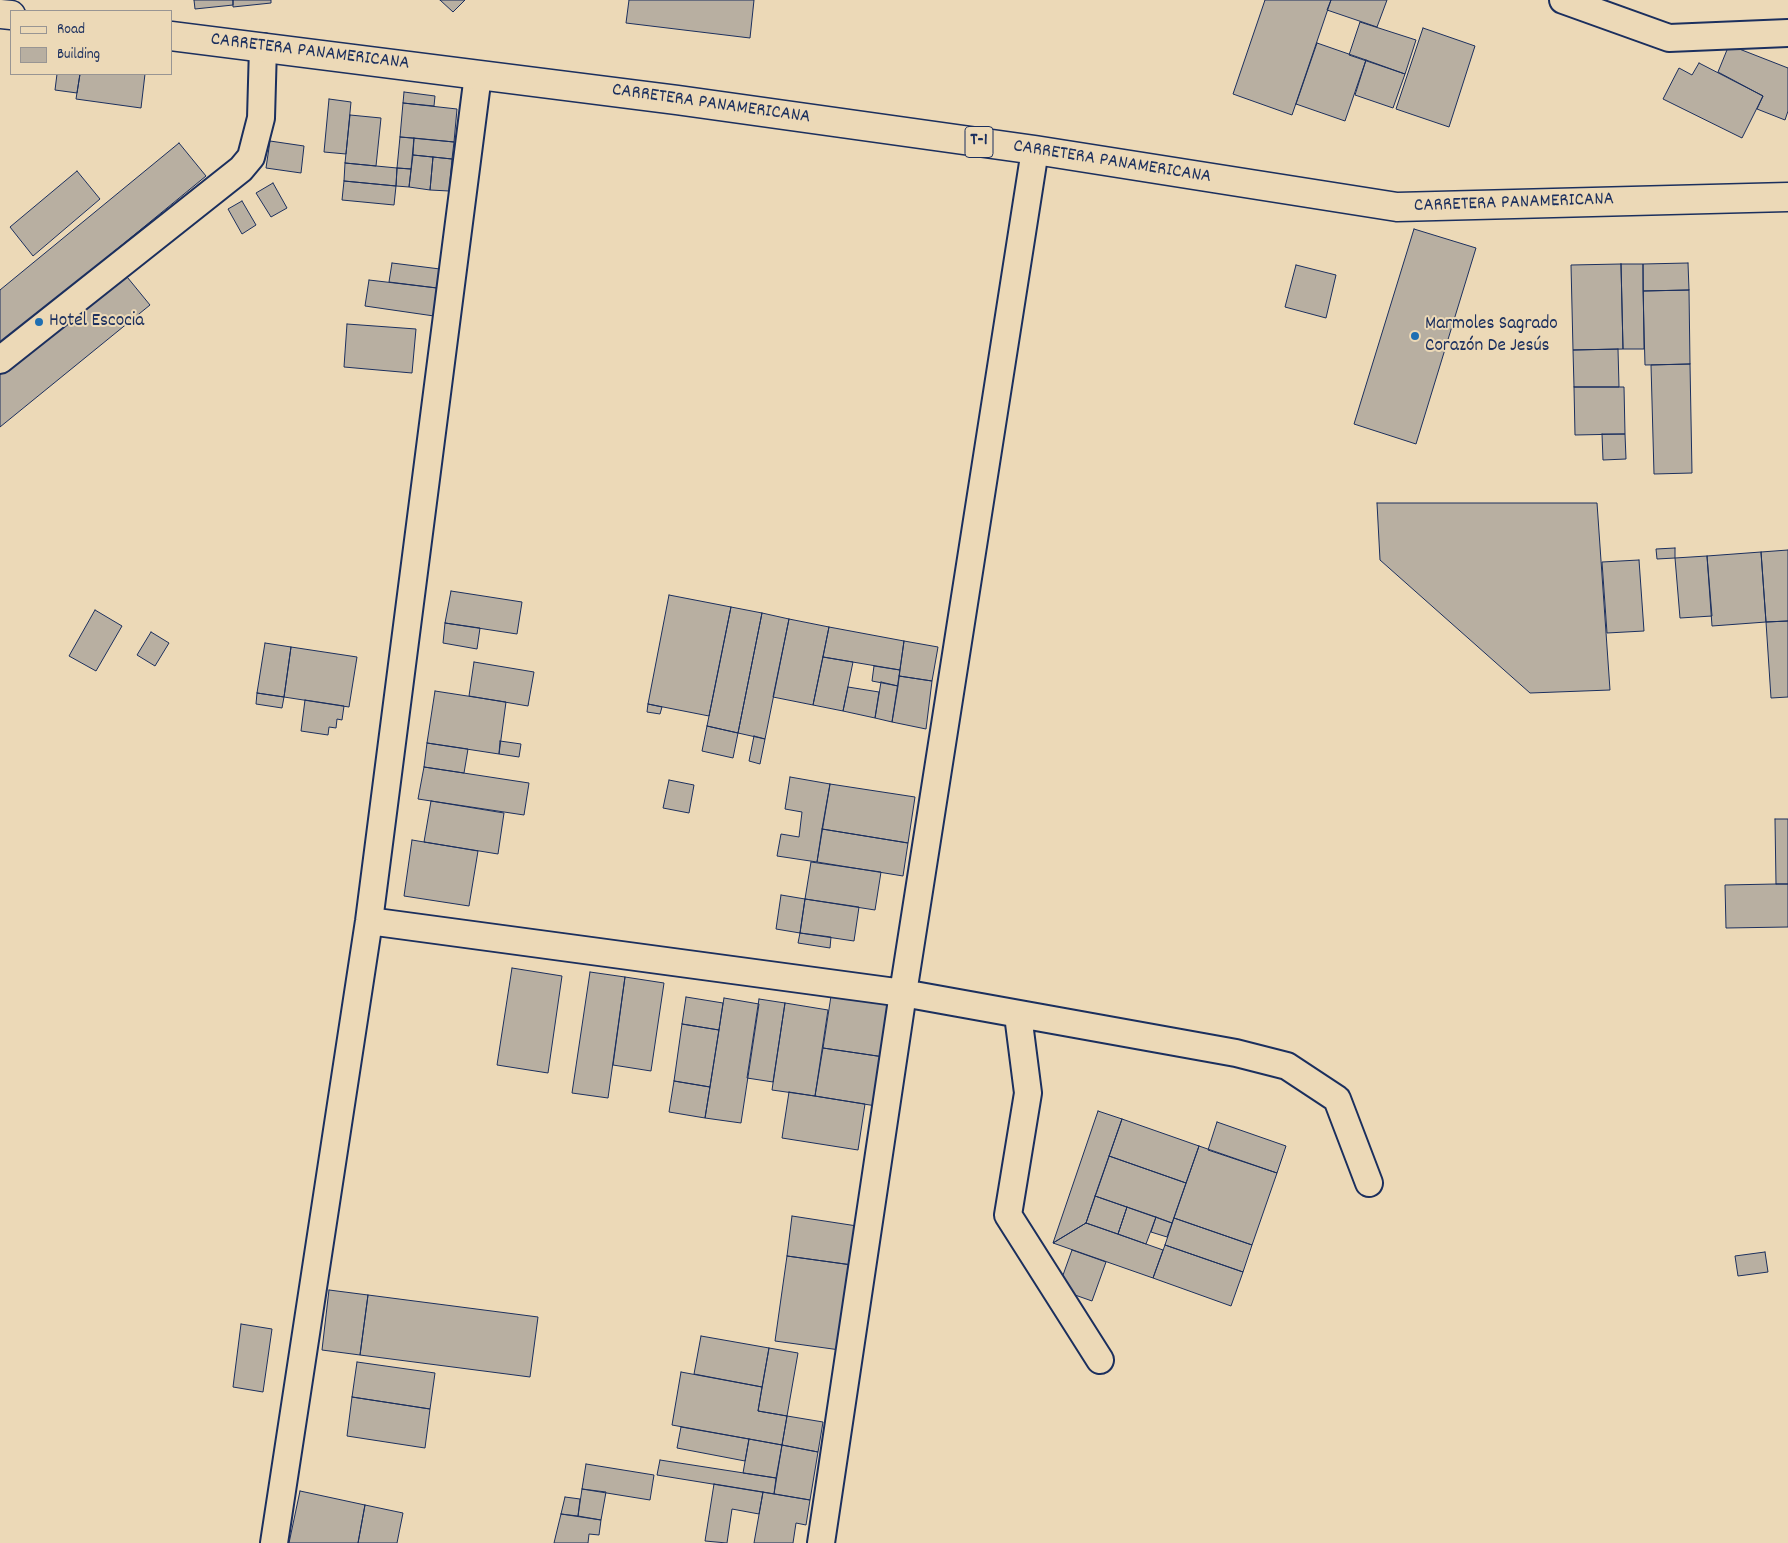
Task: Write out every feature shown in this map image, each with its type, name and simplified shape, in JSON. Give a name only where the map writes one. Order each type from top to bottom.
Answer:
[{"type":"highway","name":"CARRETERA PANAMERICANA","points":[[172,36],[677,100],[1035,150],[1398,207],[1788,197]]},
{"type":"street","points":[[1563,0],[1669,38],[1788,33]]},
{"type":"street","points":[[0,360],[241,169],[251,157],[260,118],[263,47]]},
{"type":"street","points":[[274,1543],[369,921],[478,75]]},
{"type":"street","points":[[821,1543],[903,993],[1035,150]]},
{"type":"street","points":[[369,921],[903,993],[1236,1052],[1287,1066],[1338,1099],[1369,1183]]},
{"type":"street","points":[[1018,1014],[1028,1093],[1008,1215],[1100,1360]]},
{"type":"building","points":[[194,0],[233,0],[233,5],[195,9]]},
{"type":"building","points":[[233,0],[271,0],[271,3],[233,7]]},
{"type":"building","points":[[440,0],[465,0],[453,12]]},
{"type":"building","points":[[629,0],[754,0],[750,38],[626,23]]},
{"type":"building","points":[[1265,0],[1331,0],[1292,115],[1233,94]]},
{"type":"building","points":[[1331,0],[1387,0],[1377,27],[1327,10]]},
{"type":"building","points":[[1360,22],[1416,40],[1405,74],[1349,55]]},
{"type":"building","points":[[1423,28],[1475,46],[1449,127],[1396,109]]},
{"type":"building","points":[[1317,43],[1366,60],[1345,121],[1296,104]]},
{"type":"building","points":[[1729,45],[1788,68],[1788,111],[1785,120],[1757,109],[1763,96],[1718,72]]},
{"type":"building","points":[[1366,60],[1405,74],[1393,108],[1355,95]]},
{"type":"building","points":[[1699,63],[1763,96],[1742,138],[1663,99],[1679,68],[1692,75]]},
{"type":"building","points":[[57,75],[80,75],[77,93],[55,90]]},
{"type":"building","points":[[80,75],[145,75],[141,108],[76,99]]},
{"type":"building","points":[[404,92],[435,96],[434,106],[403,103]]},
{"type":"building","points":[[329,99],[351,102],[346,154],[324,152]]},
{"type":"building","points":[[403,103],[457,109],[454,142],[400,137]]},
{"type":"building","points":[[350,115],[381,118],[376,166],[345,163]]},
{"type":"building","points":[[400,137],[414,138],[411,169],[397,168]]},
{"type":"building","points":[[414,138],[454,142],[452,159],[413,155]]},
{"type":"building","points":[[270,141],[304,146],[301,173],[266,168]]},
{"type":"building","points":[[179,143],[206,176],[0,345],[0,290]]},
{"type":"building","points":[[413,155],[433,157],[430,190],[409,187]]},
{"type":"building","points":[[433,157],[452,159],[449,191],[430,190]]},
{"type":"building","points":[[345,163],[397,168],[396,186],[344,181]]},
{"type":"building","points":[[397,168],[411,169],[409,187],[396,186]]},
{"type":"building","points":[[77,171],[100,199],[33,256],[10,227]]},
{"type":"building","points":[[344,181],[396,186],[394,205],[342,200]]},
{"type":"building","points":[[273,183],[287,208],[271,217],[256,193]]},
{"type":"building","points":[[242,201],[256,225],[242,234],[228,209]]},
{"type":"building","name":"Marmoles Sagrado Corazón De Jesús","points":[[1414,229],[1476,248],[1416,444],[1354,424]]},
{"type":"building","points":[[392,263],[440,269],[437,288],[389,282]]},
{"type":"building","points":[[1688,263],[1689,290],[1643,291],[1643,264]]},
{"type":"building","points":[[1621,264],[1643,264],[1644,349],[1623,349]]},
{"type":"building","points":[[1621,264],[1623,349],[1573,350],[1571,265]]},
{"type":"building","points":[[1296,265],[1336,275],[1326,318],[1285,307]]},
{"type":"building","points":[[123,272],[150,305],[0,427],[0,373]]},
{"type":"building","points":[[369,280],[437,288],[434,316],[365,306]]},
{"type":"building","points":[[1689,290],[1690,364],[1645,365],[1643,291]]},
{"type":"building","points":[[347,324],[416,329],[412,373],[344,367]]},
{"type":"building","points":[[1618,349],[1619,387],[1574,387],[1573,350]]},
{"type":"building","points":[[1690,364],[1692,473],[1654,474],[1651,365]]},
{"type":"building","points":[[1574,387],[1624,387],[1625,434],[1575,435]]},
{"type":"building","points":[[1602,434],[1625,434],[1626,459],[1603,460]]},
{"type":"building","points":[[1377,503],[1597,503],[1610,690],[1530,693],[1380,560]]},
{"type":"building","points":[[1675,548],[1675,558],[1657,559],[1656,549]]},
{"type":"building","points":[[1788,550],[1788,621],[1766,622],[1761,552]]},
{"type":"building","points":[[1761,552],[1766,622],[1712,626],[1707,556]]},
{"type":"building","points":[[1707,556],[1712,616],[1680,618],[1675,558]]},
{"type":"building","points":[[1639,560],[1644,631],[1607,633],[1602,562]]},
{"type":"building","points":[[451,591],[522,602],[517,634],[445,623]]},
{"type":"building","points":[[669,595],[731,607],[709,716],[648,704]]},
{"type":"building","points":[[731,607],[762,613],[738,733],[707,726]]},
{"type":"building","points":[[95,610],[122,626],[96,671],[69,656]]},
{"type":"building","points":[[762,613],[789,619],[765,739],[738,733]]},
{"type":"building","points":[[789,619],[829,627],[813,705],[773,697]]},
{"type":"building","points":[[1788,621],[1788,697],[1771,698],[1766,622]]},
{"type":"building","points":[[445,623],[480,628],[477,649],[443,643]]},
{"type":"building","points":[[829,627],[904,641],[900,670],[823,657]]},
{"type":"building","points":[[151,632],[169,643],[155,666],[137,655]]},
{"type":"building","points":[[904,641],[938,647],[932,681],[899,676]]},
{"type":"building","points":[[265,643],[291,647],[284,697],[257,693]]},
{"type":"building","points":[[291,647],[357,657],[349,707],[284,697]]},
{"type":"building","points":[[823,657],[853,662],[843,711],[813,705]]},
{"type":"building","points":[[474,662],[534,672],[528,706],[469,696]]},
{"type":"building","points":[[874,666],[900,670],[898,686],[872,681]]},
{"type":"building","points":[[899,676],[932,681],[926,729],[892,722]]},
{"type":"building","points":[[881,682],[898,686],[892,722],[875,718]]},
{"type":"building","points":[[848,687],[879,692],[875,718],[843,711]]},
{"type":"building","points":[[435,691],[506,702],[499,754],[427,743]]},
{"type":"building","points":[[257,693],[284,697],[282,708],[256,704]]},
{"type":"building","points":[[305,700],[344,706],[342,720],[337,719],[336,728],[329,727],[328,735],[301,731]]},
{"type":"building","points":[[648,704],[662,707],[660,714],[647,712]]},
{"type":"building","points":[[707,726],[738,733],[733,758],[702,751]]},
{"type":"building","points":[[754,736],[765,739],[760,764],[749,761]]},
{"type":"building","points":[[500,741],[521,744],[519,757],[499,754]]},
{"type":"building","points":[[427,743],[468,749],[464,773],[424,767]]},
{"type":"building","points":[[424,767],[529,783],[524,815],[418,799]]},
{"type":"building","points":[[790,777],[830,784],[817,862],[777,856],[781,834],[799,837],[802,812],[785,809]]},
{"type":"building","points":[[669,780],[694,785],[689,813],[663,808]]},
{"type":"building","points":[[830,784],[915,797],[908,843],[822,829]]},
{"type":"building","points":[[431,801],[504,813],[498,854],[424,842]]},
{"type":"building","points":[[1775,819],[1788,819],[1788,884],[1776,884]]},
{"type":"building","points":[[822,829],[908,843],[903,876],[817,862]]},
{"type":"building","points":[[412,840],[478,851],[469,906],[404,896]]},
{"type":"building","points":[[811,862],[881,872],[875,910],[805,899]]},
{"type":"building","points":[[1788,884],[1788,927],[1726,928],[1725,885]]},
{"type":"building","points":[[781,895],[805,899],[800,933],[776,929]]},
{"type":"building","points":[[805,899],[859,907],[854,941],[800,933]]},
{"type":"building","points":[[800,933],[831,937],[830,948],[798,943]]},
{"type":"building","points":[[512,968],[562,976],[548,1073],[497,1065]]},
{"type":"building","points":[[590,972],[625,977],[608,1098],[572,1093]]},
{"type":"building","points":[[625,977],[664,983],[651,1071],[613,1065]]},
{"type":"building","points":[[831,996],[891,1005],[884,1057],[823,1048]]},
{"type":"building","points":[[686,997],[723,1003],[719,1030],[682,1024]]},
{"type":"building","points":[[724,998],[759,1004],[741,1123],[705,1118]]},
{"type":"building","points":[[759,999],[785,1003],[773,1082],[747,1078]]},
{"type":"building","points":[[785,1003],[828,1010],[815,1096],[772,1090]]},
{"type":"building","points":[[682,1024],[719,1030],[710,1087],[674,1081]]},
{"type":"building","points":[[823,1048],[884,1057],[876,1106],[815,1096]]},
{"type":"building","points":[[674,1081],[710,1087],[705,1118],[669,1112]]},
{"type":"building","points":[[789,1092],[865,1104],[858,1150],[782,1138]]},
{"type":"building","points":[[1098,1111],[1122,1119],[1086,1223],[1053,1243]]},
{"type":"building","points":[[1122,1119],[1199,1146],[1186,1183],[1109,1156]]},
{"type":"building","points":[[1217,1122],[1286,1146],[1277,1173],[1208,1150]]},
{"type":"building","points":[[1199,1146],[1277,1173],[1252,1245],[1174,1218]]},
{"type":"building","points":[[1109,1156],[1186,1183],[1172,1223],[1095,1196]]},
{"type":"building","points":[[1095,1196],[1127,1207],[1118,1234],[1086,1223]]},
{"type":"building","points":[[1127,1207],[1156,1217],[1146,1244],[1118,1234]]},
{"type":"building","points":[[792,1216],[857,1226],[852,1265],[787,1256]]},
{"type":"building","points":[[1156,1217],[1172,1223],[1167,1237],[1151,1232]]},
{"type":"building","points":[[1174,1218],[1252,1245],[1243,1272],[1165,1245]]},
{"type":"building","points":[[1086,1223],[1163,1250],[1153,1278],[1053,1243]]},
{"type":"building","points":[[1165,1245],[1243,1272],[1231,1306],[1153,1278]]},
{"type":"building","points":[[1072,1250],[1106,1262],[1092,1301],[1058,1289]]},
{"type":"building","points":[[1765,1252],[1768,1272],[1738,1276],[1735,1256]]},
{"type":"building","points":[[787,1256],[852,1265],[840,1350],[775,1341]]},
{"type":"building","points":[[329,1290],[368,1295],[360,1355],[322,1350]]},
{"type":"building","points":[[368,1295],[538,1317],[530,1377],[360,1355]]},
{"type":"building","points":[[241,1324],[272,1329],[263,1392],[233,1387]]},
{"type":"building","points":[[701,1336],[769,1348],[762,1387],[694,1374]]},
{"type":"building","points":[[769,1348],[798,1353],[787,1416],[758,1411]]},
{"type":"building","points":[[357,1362],[435,1373],[430,1409],[352,1397]]},
{"type":"building","points":[[681,1372],[762,1387],[758,1411],[787,1416],[782,1445],[672,1425]]},
{"type":"building","points":[[352,1397],[430,1409],[425,1448],[347,1436]]},
{"type":"building","points":[[787,1416],[823,1422],[818,1452],[782,1445]]},
{"type":"building","points":[[681,1427],[749,1439],[745,1461],[677,1448]]},
{"type":"building","points":[[749,1439],[782,1445],[776,1478],[743,1473]]},
{"type":"building","points":[[782,1445],[818,1452],[810,1500],[774,1494]]},
{"type":"building","points":[[660,1460],[776,1478],[774,1494],[657,1475]]},
{"type":"building","points":[[586,1464],[654,1475],[650,1500],[582,1489]]},
{"type":"building","points":[[714,1484],[763,1492],[759,1514],[732,1509],[727,1543],[705,1541]]},
{"type":"building","points":[[582,1489],[606,1492],[601,1520],[578,1516]]},
{"type":"building","points":[[300,1491],[365,1505],[358,1543],[289,1543]]},
{"type":"building","points":[[763,1492],[810,1500],[806,1525],[796,1523],[793,1543],[754,1543]]},
{"type":"building","points":[[565,1497],[580,1499],[578,1516],[561,1514]]},
{"type":"building","points":[[365,1505],[403,1513],[397,1543],[358,1543]]},
{"type":"building","points":[[561,1514],[601,1520],[599,1535],[589,1534],[588,1543],[554,1543]]},
{"type":"place","name":"Hotel Escocia","points":[[39,322]]},
{"type":"place","name":"Marmoles Sagrado Corazón De Jesús","points":[[1415,336]]}]
